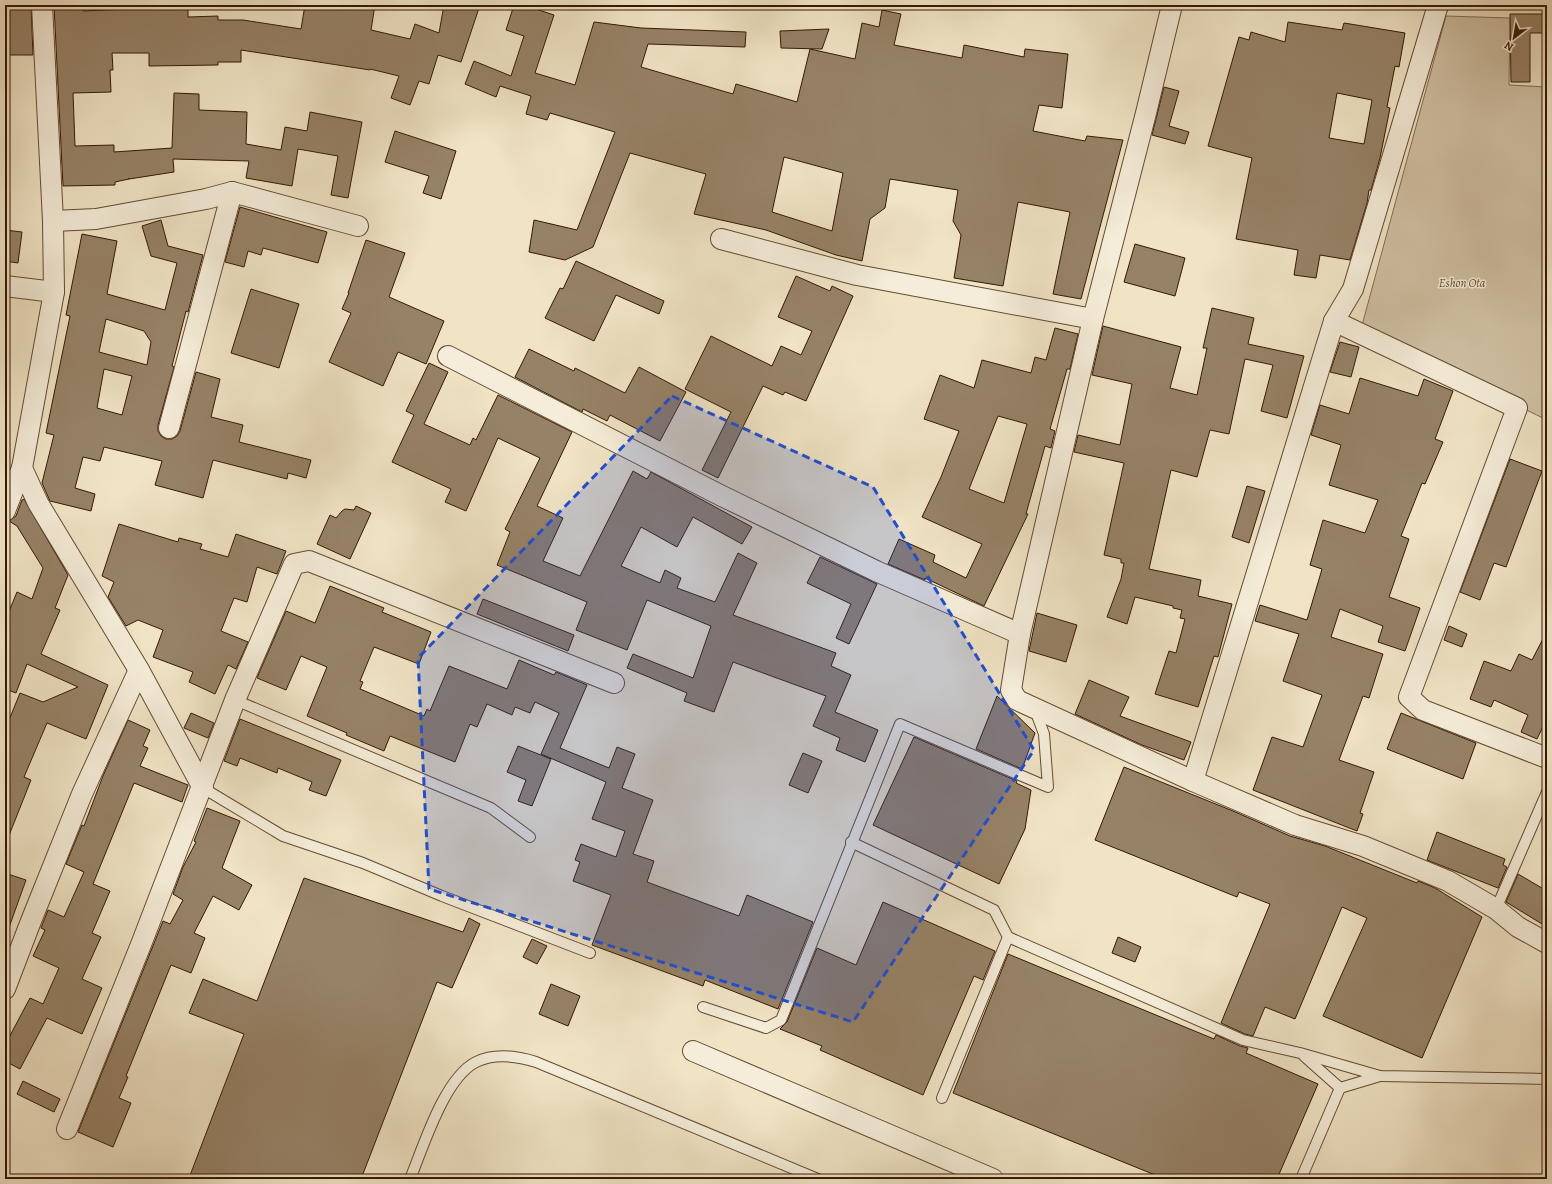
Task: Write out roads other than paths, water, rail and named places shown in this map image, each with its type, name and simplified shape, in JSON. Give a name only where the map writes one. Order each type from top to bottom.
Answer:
[{"type":"street","points":[[5,511],[22,468],[54,292],[53,221],[42,5]]},
{"type":"street","points":[[1172,5],[1093,319],[1020,634],[1011,690],[1017,700],[1193,781],[1295,825],[1363,846],[1448,881],[1496,909],[1518,927],[1547,943]]},
{"type":"street","points":[[1193,781],[1334,321],[1353,288],[1438,5]]},
{"type":"street","points":[[53,221],[96,219],[232,192],[358,226]]},
{"type":"street","points":[[169,428],[232,192]]},
{"type":"street","points":[[721,239],[857,275],[1093,319]]},
{"type":"street","points":[[5,286],[54,292]]},
{"type":"street","points":[[1334,321],[1517,408],[1409,697],[1423,710],[1547,758]]},
{"type":"street","points":[[448,356],[722,496],[876,571],[1020,634]]},
{"type":"street","points":[[22,468],[38,503],[139,670],[203,788]]},
{"type":"street","points":[[67,1129],[203,788],[236,700],[294,564],[309,561],[614,683]]},
{"type":"street","points":[[5,989],[82,794],[139,670]]},
{"type":"street","points":[[692,1051],[993,1179]]},
{"type":"lane","points":[[236,700],[491,808],[530,837]]},
{"type":"lane","points":[[702,1007],[766,1028],[781,1020],[820,925],[851,842],[900,724],[1048,787],[1044,734],[1038,718],[1038,709]]},
{"type":"lane","points":[[203,788],[283,836],[363,863],[442,896],[590,953]]},
{"type":"lane","points":[[1496,909],[1547,792]]},
{"type":"lane","points":[[851,842],[994,910],[1008,937],[1243,1040],[1300,1053],[1380,1076],[1547,1079]]},
{"type":"lane","points":[[942,1098],[1008,937]]},
{"type":"lane","points":[[1300,1053],[1340,1088]]},
{"type":"lane","points":[[410,1179],[436,1115],[458,1079],[475,1063],[490,1058],[505,1056],[536,1062],[818,1179]]},
{"type":"lane","points":[[1340,1088],[1380,1076]]},
{"type":"lane","points":[[1301,1179],[1340,1088]]},
{"type":"park label","name":"Eshon Ota","points":[[1462,283]]}]
